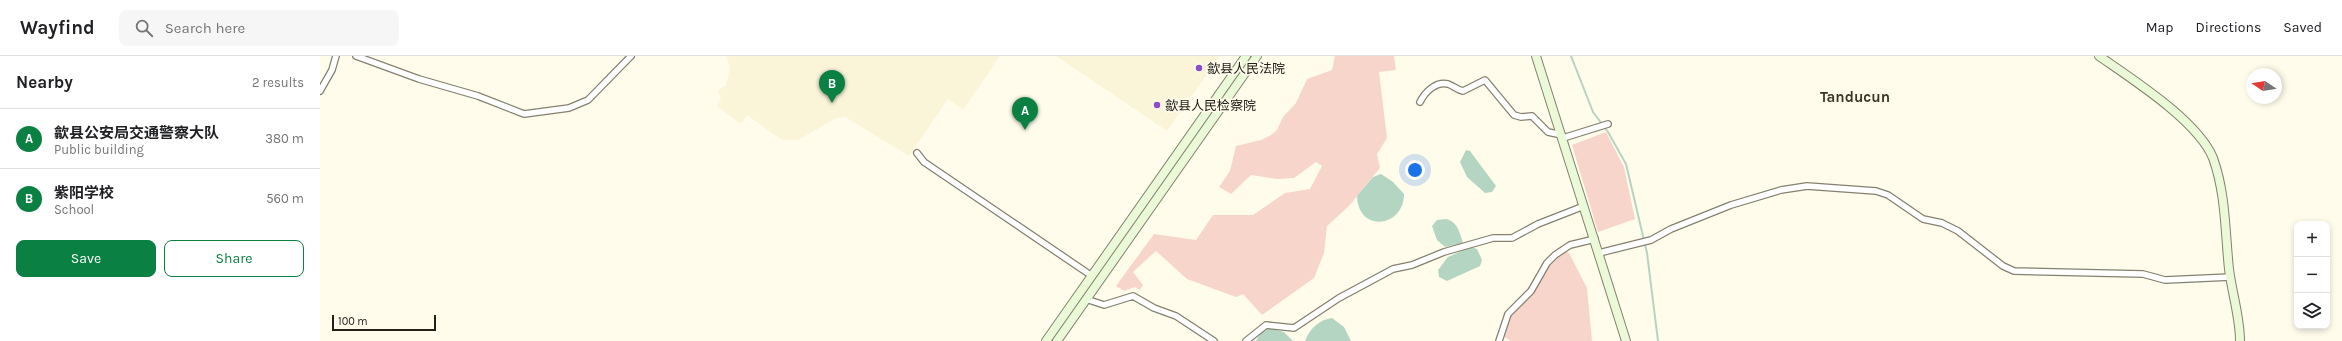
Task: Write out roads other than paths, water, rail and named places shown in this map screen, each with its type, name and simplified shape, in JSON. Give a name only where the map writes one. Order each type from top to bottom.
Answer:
[{"type":"main road","points":[[1046,341],[1246,56]]},
{"type":"main road","points":[[1057,341],[1256,56]]},
{"type":"main road","points":[[1536,56],[1626,341]]},
{"type":"main road","points":[[2099,56],[2138,83],[2190,126],[2208,148],[2213,160],[2221,192],[2240,341]]},
{"type":"street","points":[[320,91],[332,70],[336,56]]},
{"type":"street","points":[[356,56],[418,79],[478,96],[518,114],[569,108],[588,100],[631,56]]},
{"type":"street","points":[[1420,102],[1428,91],[1439,84],[1448,84],[1463,91],[1485,80],[1514,115],[1521,117],[1532,116],[1548,132],[1562,137],[1608,124]]},
{"type":"street","points":[[917,153],[924,162],[1092,276]]},
{"type":"street","points":[[1599,253],[1651,240],[1671,229],[1731,205],[1780,190],[1807,186],[1876,191],[1888,195],[1923,219],[1942,223],[1958,232],[2003,266],[2014,271],[2143,274],[2164,280],[2231,277]]},
{"type":"street","points":[[1246,341],[1266,325],[1289,328],[1298,326],[1339,298],[1393,270],[1412,266],[1444,252],[1493,238],[1512,238],[1538,224],[1584,206]]},
{"type":"street","points":[[1499,341],[1508,314],[1531,291],[1547,263],[1555,255],[1570,245],[1595,239]]},
{"type":"street","points":[[1086,299],[1104,305],[1133,296],[1154,308],[1176,316],[1214,341]]},
{"type":"waterway","points":[[1571,56],[1593,112],[1608,132],[1626,164],[1647,253],[1658,341]]},
{"type":"place","name":"歙县人民法院","points":[[1199,68]]},
{"type":"place","name":"紫阳学校","points":[[832,103]]},
{"type":"place","name":"歙县人民检察院","points":[[1157,105]]},
{"type":"place","name":"歙县公安局交通警察大队","points":[[1025,130]]},
{"type":"district","name":"Tanducun","points":[[1855,97]]}]
